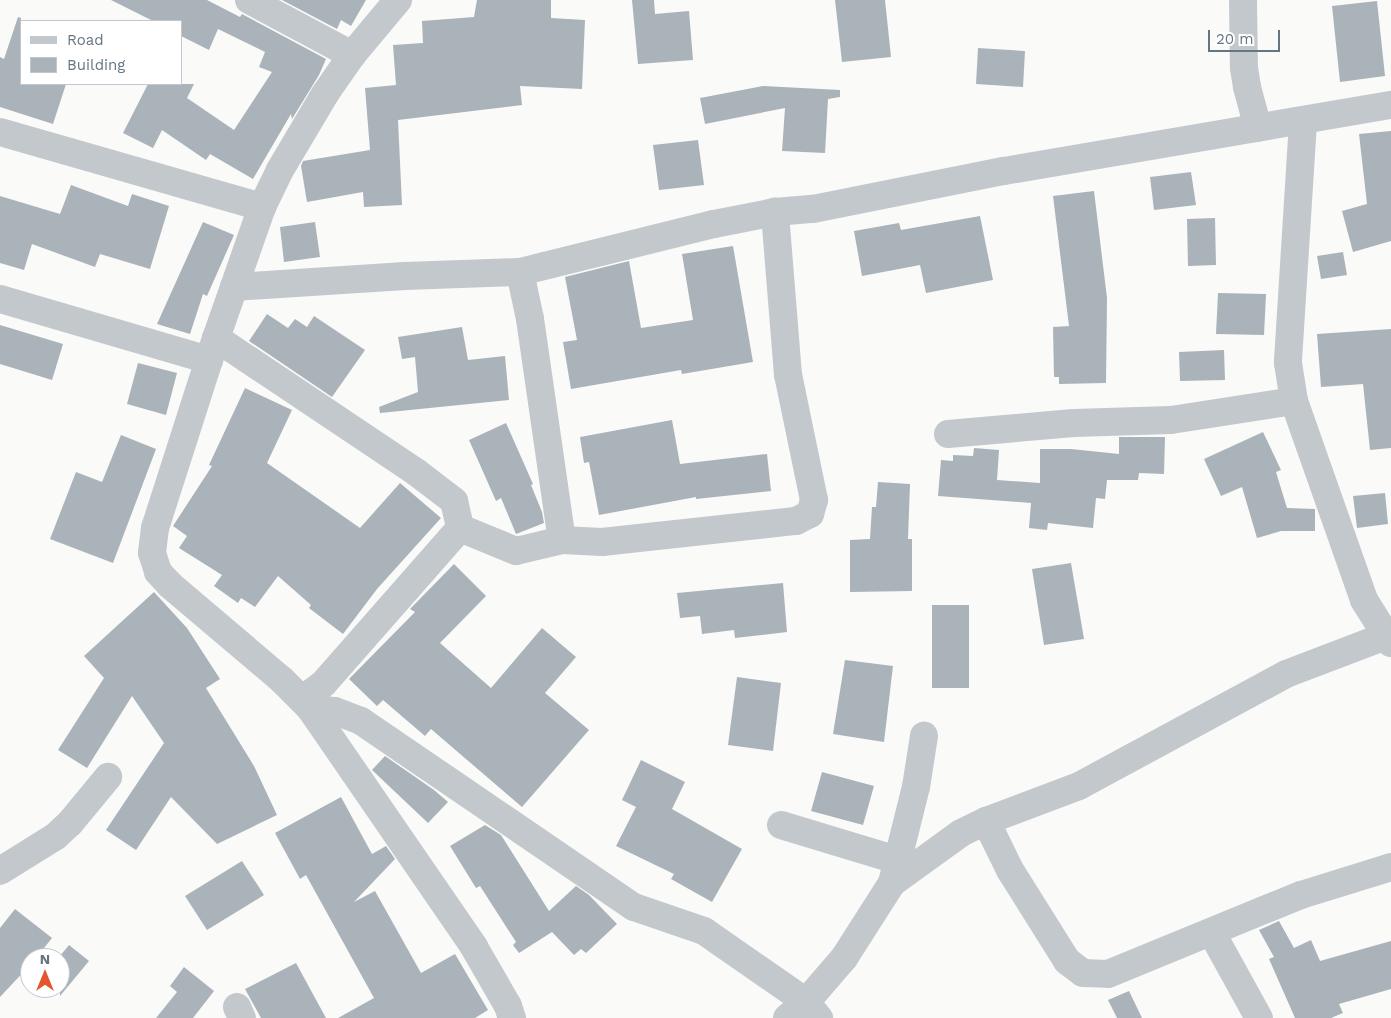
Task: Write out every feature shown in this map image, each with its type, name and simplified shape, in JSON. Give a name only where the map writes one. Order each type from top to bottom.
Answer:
[{"type":"street","points":[[249,0],[352,56]]},
{"type":"street","points":[[398,0],[352,56],[325,94],[280,170],[262,207],[213,349],[155,528],[152,553],[158,572],[170,585],[307,704],[474,947],[508,1006],[512,1018]]},
{"type":"street","points":[[1243,0],[1246,87],[1258,128]]},
{"type":"street","points":[[234,287],[405,276],[520,272],[705,226],[775,212],[813,209],[1004,171],[1302,122],[1391,105]]},
{"type":"street","points":[[895,872],[986,820],[1079,786],[1286,674],[1389,638],[1364,600],[1356,581],[1294,401],[1288,362],[1302,122]]},
{"type":"street","points":[[0,132],[262,207]]},
{"type":"street","points":[[460,528],[516,551],[562,540],[602,542],[796,521],[810,514],[814,500],[788,375],[775,212]]},
{"type":"street","points":[[520,272],[530,319],[562,540]]},
{"type":"street","points":[[0,299],[213,349],[416,472],[454,500],[460,528]]},
{"type":"street","points":[[948,434],[1074,424],[1171,420],[1294,401]]},
{"type":"street","points":[[307,704],[460,528]]},
{"type":"street","points":[[307,704],[335,711],[361,721],[634,907],[704,931],[804,1013],[844,958],[895,872],[916,787],[924,736]]},
{"type":"street","points":[[0,871],[56,836],[70,823],[108,776]]},
{"type":"street","points":[[986,820],[1010,870],[1056,944],[1067,960],[1084,973],[1108,974],[1212,933],[1300,895],[1391,867]]},
{"type":"street","points":[[781,824],[895,872]]},
{"type":"street","points":[[1212,933],[1259,1018]]},
{"type":"building","points":[[111,0],[207,0],[240,17],[242,14],[326,59],[319,75],[292,119],[291,114],[253,179],[210,154],[206,160],[162,130],[153,148],[123,133],[147,85],[182,84],[194,84],[187,98],[234,130],[272,72],[259,67],[265,52],[218,29],[209,50],[182,36],[182,20],[151,20]]},
{"type":"building","points":[[282,0],[366,0],[351,26],[341,20],[337,29]]},
{"type":"building","points":[[477,0],[551,0],[551,18],[585,20],[582,89],[520,86],[522,105],[398,120],[402,205],[364,207],[363,192],[307,202],[301,166],[303,161],[370,150],[365,88],[396,85],[393,45],[423,43],[422,21],[474,17]]},
{"type":"building","points":[[632,0],[654,0],[655,14],[689,11],[693,60],[638,64]]},
{"type":"building","points":[[835,0],[885,0],[891,57],[842,62]]},
{"type":"building","points":[[1377,1],[1385,76],[1340,82],[1332,6]]},
{"type":"building","points":[[18,17],[21,18],[20,85],[66,85],[53,124],[0,107],[0,57],[4,59]]},
{"type":"building","points":[[978,48],[1025,51],[1023,87],[976,84]]},
{"type":"building","points":[[763,86],[840,90],[840,97],[828,99],[825,153],[782,151],[785,108],[705,124],[700,98]]},
{"type":"building","points":[[1391,131],[1391,241],[1353,252],[1342,211],[1367,204],[1359,134]]},
{"type":"building","points":[[698,140],[704,185],[659,190],[653,145]]},
{"type":"building","points":[[1191,172],[1196,205],[1154,210],[1150,177]]},
{"type":"building","points":[[71,185],[128,206],[132,194],[169,206],[150,269],[100,254],[95,267],[32,244],[24,270],[0,263],[0,196],[60,214]]},
{"type":"building","points":[[1094,191],[1107,298],[1106,383],[1059,384],[1059,377],[1054,377],[1053,327],[1069,326],[1053,196]]},
{"type":"building","points":[[980,216],[993,280],[926,293],[920,265],[862,276],[854,231],[899,223],[901,230]]},
{"type":"building","points":[[1215,218],[1216,265],[1188,266],[1187,219]]},
{"type":"building","points":[[203,222],[234,235],[207,296],[203,294],[190,334],[157,324]]},
{"type":"building","points":[[315,222],[320,257],[284,262],[280,227]]},
{"type":"building","points":[[733,246],[753,362],[682,374],[681,370],[571,389],[563,342],[577,340],[565,277],[629,261],[641,328],[693,320],[682,254]]},
{"type":"building","points":[[1343,252],[1347,275],[1321,279],[1317,256]]},
{"type":"building","points":[[1218,293],[1266,294],[1264,335],[1216,334]]},
{"type":"building","points":[[267,314],[288,328],[295,319],[307,327],[314,316],[365,350],[332,397],[249,341]]},
{"type":"building","points":[[0,325],[63,344],[52,380],[0,364]]},
{"type":"building","points":[[462,327],[468,360],[505,356],[509,400],[380,413],[379,407],[418,392],[415,357],[402,359],[398,337]]},
{"type":"building","points":[[1391,329],[1391,448],[1370,450],[1363,384],[1321,387],[1317,334]]},
{"type":"building","points":[[1224,350],[1225,380],[1180,381],[1179,352]]},
{"type":"building","points":[[138,363],[177,373],[166,415],[127,404]]},
{"type":"building","points":[[245,388],[292,410],[267,463],[360,528],[400,483],[441,518],[377,589],[343,634],[309,608],[311,605],[278,576],[255,607],[241,598],[238,603],[214,586],[222,575],[179,548],[187,536],[173,526],[212,466],[209,465]]},
{"type":"building","points":[[672,420],[680,464],[767,454],[771,491],[696,499],[696,497],[599,515],[589,462],[584,463],[580,437]]},
{"type":"building","points":[[506,423],[533,484],[531,485],[542,512],[544,523],[516,534],[501,498],[496,501],[469,440]]},
{"type":"building","points":[[1263,432],[1281,470],[1276,472],[1287,508],[1315,509],[1315,531],[1281,531],[1257,538],[1242,487],[1221,496],[1204,459]]},
{"type":"building","points":[[121,435],[156,449],[113,563],[50,539],[76,472],[102,482]]},
{"type":"building","points":[[1119,437],[1165,437],[1164,474],[1139,473],[1138,480],[1107,480],[1105,499],[1096,498],[1093,528],[1048,523],[1047,530],[1029,528],[1031,503],[938,496],[941,460],[953,461],[953,455],[973,456],[974,448],[999,450],[997,480],[1040,483],[1040,449],[1071,449],[1119,454]]},
{"type":"building","points":[[878,482],[910,484],[908,539],[912,539],[912,591],[850,592],[850,540],[870,539],[872,507],[876,507]]},
{"type":"building","points":[[1385,493],[1388,524],[1357,528],[1353,496]]},
{"type":"building","points":[[1071,563],[1084,639],[1044,645],[1032,569]]},
{"type":"building","points":[[454,564],[486,596],[440,643],[491,688],[542,628],[576,657],[545,693],[589,730],[522,807],[431,729],[425,736],[383,700],[377,706],[349,679],[415,612],[410,609]]},
{"type":"building","points":[[783,583],[787,632],[735,638],[734,630],[702,634],[700,616],[680,618],[677,593]]},
{"type":"building","points":[[154,592],[187,628],[220,679],[206,688],[254,766],[277,815],[217,844],[171,797],[136,850],[106,830],[164,743],[132,696],[87,768],[58,750],[104,678],[84,656]]},
{"type":"building","points":[[932,605],[969,605],[969,688],[932,688]]},
{"type":"building","points":[[845,660],[893,666],[884,742],[833,734]]},
{"type":"building","points":[[737,677],[781,683],[773,751],[728,745]]},
{"type":"building","points":[[385,756],[448,802],[428,823],[372,770]]},
{"type":"building","points":[[641,760],[685,782],[672,809],[742,849],[712,902],[671,879],[674,874],[616,846],[636,807],[622,800]]},
{"type":"building","points":[[822,772],[874,786],[863,825],[811,811]]},
{"type":"building","points":[[341,797],[372,854],[386,846],[395,859],[354,902],[375,891],[421,973],[455,954],[488,1010],[475,1018],[338,1018],[374,998],[306,875],[300,879],[275,833]]},
{"type":"building","points":[[485,825],[501,835],[549,911],[576,886],[589,895],[617,924],[586,953],[581,949],[574,955],[552,932],[519,953],[513,945],[516,942],[480,886],[476,888],[450,846]]},
{"type":"building","points":[[242,861],[264,895],[207,930],[185,896]]},
{"type":"building","points":[[15,909],[52,938],[44,948],[20,948],[20,976],[0,997],[0,928]]},
{"type":"building","points":[[1279,921],[1294,948],[1311,940],[1320,961],[1391,941],[1391,989],[1339,1004],[1343,1013],[1331,1018],[1295,1018],[1269,959],[1274,957],[1259,930]]},
{"type":"building","points":[[69,945],[89,961],[70,984],[70,948],[67,948]]},
{"type":"building","points":[[296,963],[326,1018],[261,1018],[245,989]]},
{"type":"building","points":[[184,967],[214,991],[193,1018],[156,1018],[177,992],[170,986]]},
{"type":"building","points":[[1129,991],[1142,1018],[1117,1018],[1108,1000]]}]
